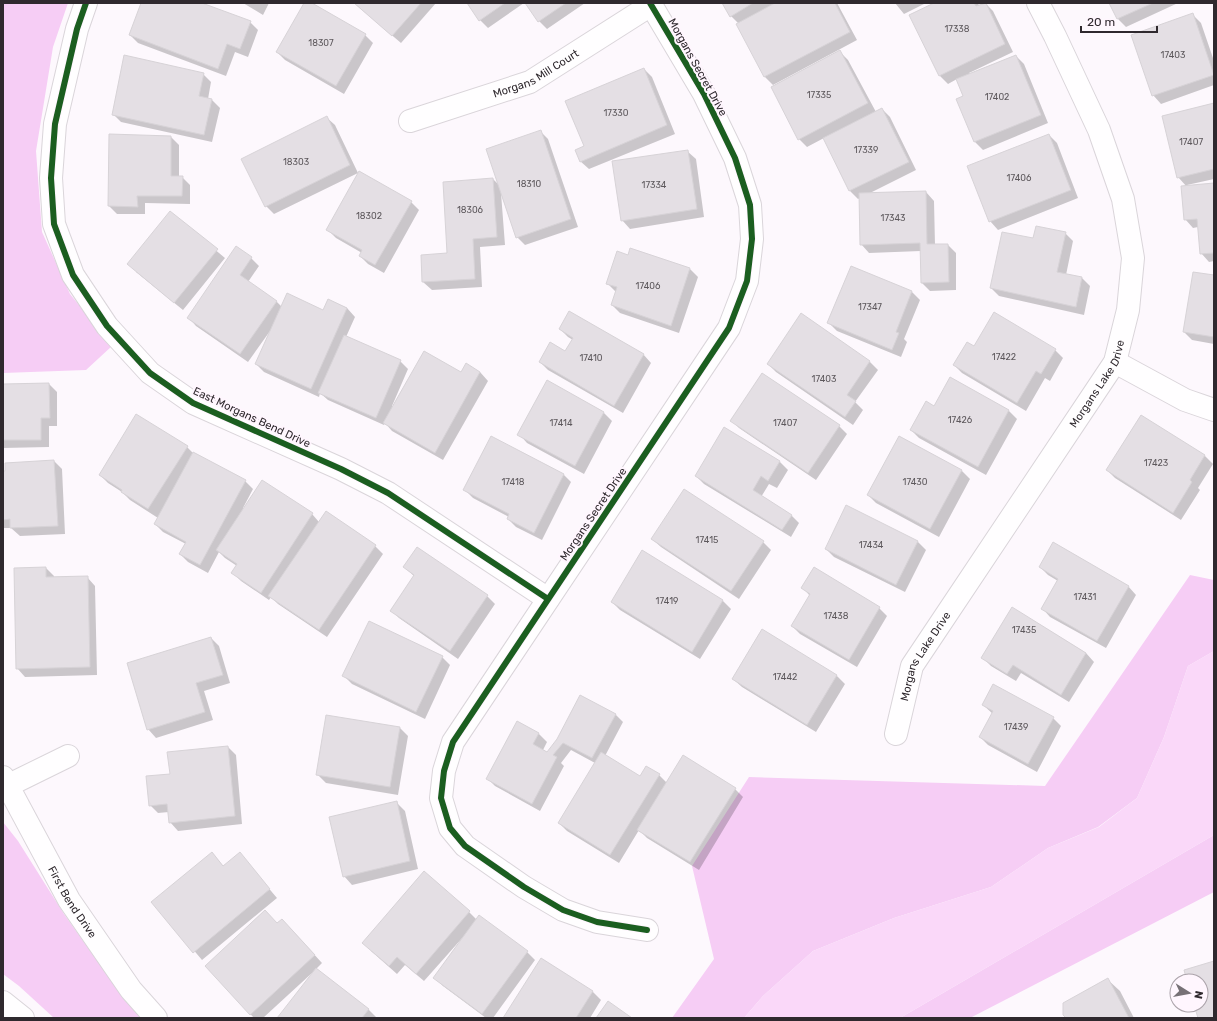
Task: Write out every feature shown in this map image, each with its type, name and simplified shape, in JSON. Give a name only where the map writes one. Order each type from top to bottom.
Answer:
[{"type":"street","name":"East Morgans Bend Drive","points":[[86,3],[77,29],[55,124],[51,178],[54,224],[73,275],[107,326],[150,373],[194,403],[341,469],[388,493],[548,599]]},
{"type":"street","name":"Morgans Lake Drive","points":[[896,734],[912,666],[1115,362],[1128,310],[1133,258],[1123,199],[1099,130],[1038,3]]},
{"type":"street","name":"Morgans Secret Drive","points":[[647,930],[597,922],[563,910],[524,887],[465,846],[450,828],[441,798],[444,771],[453,742],[729,328],[747,281],[752,239],[750,205],[735,158],[704,94],[651,4]]},
{"type":"street","name":"Morgans Mill Court","points":[[410,121],[530,82],[651,4]]},
{"type":"street","points":[[1115,362],[1185,400],[1214,410]]},
{"type":"street","points":[[4,783],[68,756]]},
{"type":"street","name":"First Bend Drive","points":[[4,783],[69,900],[131,990],[156,1018]]},
{"type":"street","points":[[3,1002],[23,1018]]},
{"type":"shaded area","points":[[3,3],[68,3],[53,47],[36,151],[42,232],[70,294],[112,346],[86,370],[3,373]]},
{"type":"shaded area","points":[[1190,575],[1214,580],[1214,651],[1188,666],[1164,737],[1137,798],[1098,827],[1048,848],[991,887],[894,918],[813,951],[763,996],[744,1018],[672,1018],[714,959],[692,866],[749,777],[1045,786]]},
{"type":"shaded area","points":[[1214,651],[1214,835],[900,1018],[744,1018],[763,996],[813,951],[894,918],[991,887],[1048,848],[1099,827],[1137,798],[1164,737],[1188,666]]},
{"type":"shaded area","points":[[3,822],[18,841],[64,914],[122,996],[141,1018],[54,1018],[19,986],[3,974]]},
{"type":"shaded area","points":[[1214,835],[1214,892],[970,1018],[900,1018]]},
{"type":"building","points":[[141,3],[202,3],[251,21],[240,49],[227,44],[218,69],[129,35]]},
{"type":"building","points":[[304,3],[312,3],[366,34],[336,86],[276,52]]},
{"type":"building","points":[[354,3],[421,3],[392,36]]},
{"type":"building","points":[[467,3],[505,3],[479,21]]},
{"type":"building","points":[[525,3],[566,3],[538,22]]},
{"type":"building","points":[[722,3],[753,3],[730,17]]},
{"type":"building","points":[[775,3],[835,3],[850,32],[764,77],[736,24]]},
{"type":"building","points":[[934,3],[974,3],[976,6],[986,3],[1005,44],[939,76],[909,15]]},
{"type":"building","points":[[1109,3],[1153,3],[1117,19]]},
{"type":"building","points":[[1193,13],[1214,75],[1152,96],[1131,35]]},
{"type":"building","points":[[840,50],[868,103],[798,140],[771,87]]},
{"type":"building","points":[[124,55],[204,73],[199,96],[212,99],[204,135],[112,115]]},
{"type":"building","points":[[1016,55],[1041,115],[974,142],[956,99],[963,96],[956,79]]},
{"type":"building","points":[[644,68],[667,125],[580,162],[575,150],[584,146],[565,101]]},
{"type":"building","points":[[1214,103],[1214,169],[1177,178],[1162,116]]},
{"type":"building","points":[[882,108],[909,162],[849,191],[823,138]]},
{"type":"building","points":[[327,116],[350,165],[265,207],[241,159]]},
{"type":"building","points":[[541,130],[571,219],[516,238],[486,149]]},
{"type":"building","points":[[109,134],[171,136],[171,176],[183,176],[182,196],[137,196],[138,207],[108,206]]},
{"type":"building","points":[[1049,134],[1071,190],[989,222],[967,166]]},
{"type":"building","points":[[688,150],[697,209],[621,221],[612,161]]},
{"type":"building","points":[[359,171],[412,201],[375,265],[359,256],[362,250],[326,230]]},
{"type":"building","points":[[493,178],[497,237],[473,239],[475,279],[422,282],[421,255],[447,253],[443,182]]},
{"type":"building","points":[[1214,183],[1214,253],[1200,254],[1197,219],[1184,220],[1181,186]]},
{"type":"building","points":[[926,191],[927,244],[948,244],[949,282],[921,283],[920,243],[860,245],[859,193]]},
{"type":"building","points":[[170,211],[218,249],[174,303],[127,264]]},
{"type":"building","points":[[1036,226],[1066,232],[1057,272],[1082,277],[1076,307],[990,288],[1002,232],[1033,238]]},
{"type":"building","points":[[236,246],[252,257],[240,275],[277,301],[240,354],[187,318]]},
{"type":"building","points":[[630,248],[690,268],[671,326],[611,305],[617,287],[606,284],[617,251],[628,255]]},
{"type":"building","points":[[851,266],[912,291],[896,332],[899,333],[892,350],[827,323]]},
{"type":"building","points":[[1193,272],[1214,275],[1214,337],[1183,332]]},
{"type":"building","points":[[287,293],[323,310],[328,299],[347,308],[311,389],[255,364]]},
{"type":"building","points":[[569,311],[644,354],[614,406],[539,362],[550,342],[565,351],[573,338],[559,329]]},
{"type":"building","points":[[994,312],[1056,349],[1041,374],[1036,371],[1017,403],[953,365],[967,342],[974,346]]},
{"type":"building","points":[[801,313],[870,361],[847,395],[856,401],[845,417],[767,364]]},
{"type":"building","points":[[344,335],[401,360],[376,418],[318,393]]},
{"type":"building","points":[[424,351],[461,372],[466,363],[480,372],[435,453],[383,423]]},
{"type":"building","points":[[762,373],[840,425],[808,473],[730,421]]},
{"type":"building","points":[[950,377],[1009,410],[978,467],[910,430],[926,401],[934,406]]},
{"type":"building","points":[[547,380],[604,412],[575,466],[517,435]]},
{"type":"building","points":[[49,383],[50,418],[41,418],[41,440],[3,440],[3,384]]},
{"type":"building","points":[[136,414],[188,446],[148,509],[121,492],[122,490],[99,475]]},
{"type":"building","points":[[1141,415],[1205,455],[1190,480],[1192,482],[1173,513],[1106,470]]},
{"type":"building","points":[[724,427],[780,461],[768,481],[761,476],[753,490],[792,515],[782,530],[695,476]]},
{"type":"building","points":[[491,436],[564,474],[534,533],[507,519],[509,514],[463,490]]},
{"type":"building","points":[[899,436],[962,470],[930,529],[867,495]]},
{"type":"building","points":[[193,452],[246,480],[200,565],[179,554],[186,542],[154,524]]},
{"type":"building","points":[[54,460],[58,526],[10,528],[10,519],[3,520],[3,471],[5,471],[5,463]]},
{"type":"building","points":[[262,480],[313,513],[261,593],[231,573],[237,564],[216,550]]},
{"type":"building","points":[[684,489],[764,541],[731,591],[651,539]]},
{"type":"building","points":[[846,505],[918,541],[896,585],[825,549]]},
{"type":"building","points":[[326,511],[376,545],[319,630],[268,596]]},
{"type":"building","points":[[1053,542],[1129,586],[1097,641],[1041,609],[1058,579],[1039,567]]},
{"type":"building","points":[[417,547],[488,595],[450,651],[390,611],[414,575],[403,567]]},
{"type":"building","points":[[642,550],[723,600],[692,652],[611,602]]},
{"type":"building","points":[[46,567],[46,577],[88,576],[90,667],[16,669],[14,568]]},
{"type":"building","points":[[814,567],[880,607],[849,660],[791,626],[810,594],[801,588]]},
{"type":"building","points":[[1012,607],[1086,653],[1061,695],[1013,665],[1007,674],[981,658]]},
{"type":"building","points":[[369,621],[443,656],[416,712],[342,676]]},
{"type":"building","points":[[762,629],[837,675],[807,725],[732,679]]},
{"type":"building","points":[[211,637],[223,675],[196,683],[205,712],[147,730],[127,663]]},
{"type":"building","points":[[993,684],[1054,717],[1028,764],[979,737],[993,711],[982,705]]},
{"type":"building","points":[[580,695],[616,714],[592,758],[563,743],[553,755],[557,757],[532,804],[486,779],[517,721],[539,733],[533,744],[547,752],[557,739]]},
{"type":"building","points":[[326,715],[400,727],[390,787],[316,775]]},
{"type":"building","points":[[228,746],[235,816],[169,823],[167,804],[149,806],[146,776],[170,774],[167,752]]},
{"type":"building","points":[[601,752],[640,776],[646,766],[660,774],[610,855],[558,823]]},
{"type":"building","points":[[683,755],[736,788],[690,862],[637,830]]},
{"type":"building","points":[[397,801],[410,861],[343,877],[329,817]]},
{"type":"building","points":[[212,852],[223,866],[240,852],[270,889],[193,953],[151,902]]},
{"type":"building","points":[[424,871],[470,911],[416,974],[397,957],[389,966],[362,943]]},
{"type":"building","points":[[265,910],[277,923],[282,919],[315,955],[250,1015],[205,966]]},
{"type":"building","points":[[479,915],[528,951],[482,1014],[433,978]]},
{"type":"building","points":[[541,958],[593,991],[576,1018],[503,1018]]},
{"type":"building","points":[[1214,961],[1214,1018],[1198,1018],[1196,1013],[1209,1013],[1209,973],[1185,973],[1184,970]]},
{"type":"building","points":[[316,968],[369,1009],[362,1018],[277,1018]]},
{"type":"building","points":[[1108,978],[1129,1018],[1066,1018],[1063,1015],[1063,1003]]},
{"type":"building","points":[[608,1001],[632,1018],[596,1018]]},
{"type":"cycle path","points":[[86,3],[77,29],[55,124],[51,178],[54,224],[73,275],[107,326],[150,373],[193,403],[341,469],[388,493],[548,599]]},
{"type":"cycle path","points":[[647,930],[597,922],[563,910],[524,887],[465,846],[450,828],[441,798],[444,771],[453,742],[729,328],[747,281],[752,239],[750,205],[735,158],[704,94],[650,3]]}]
